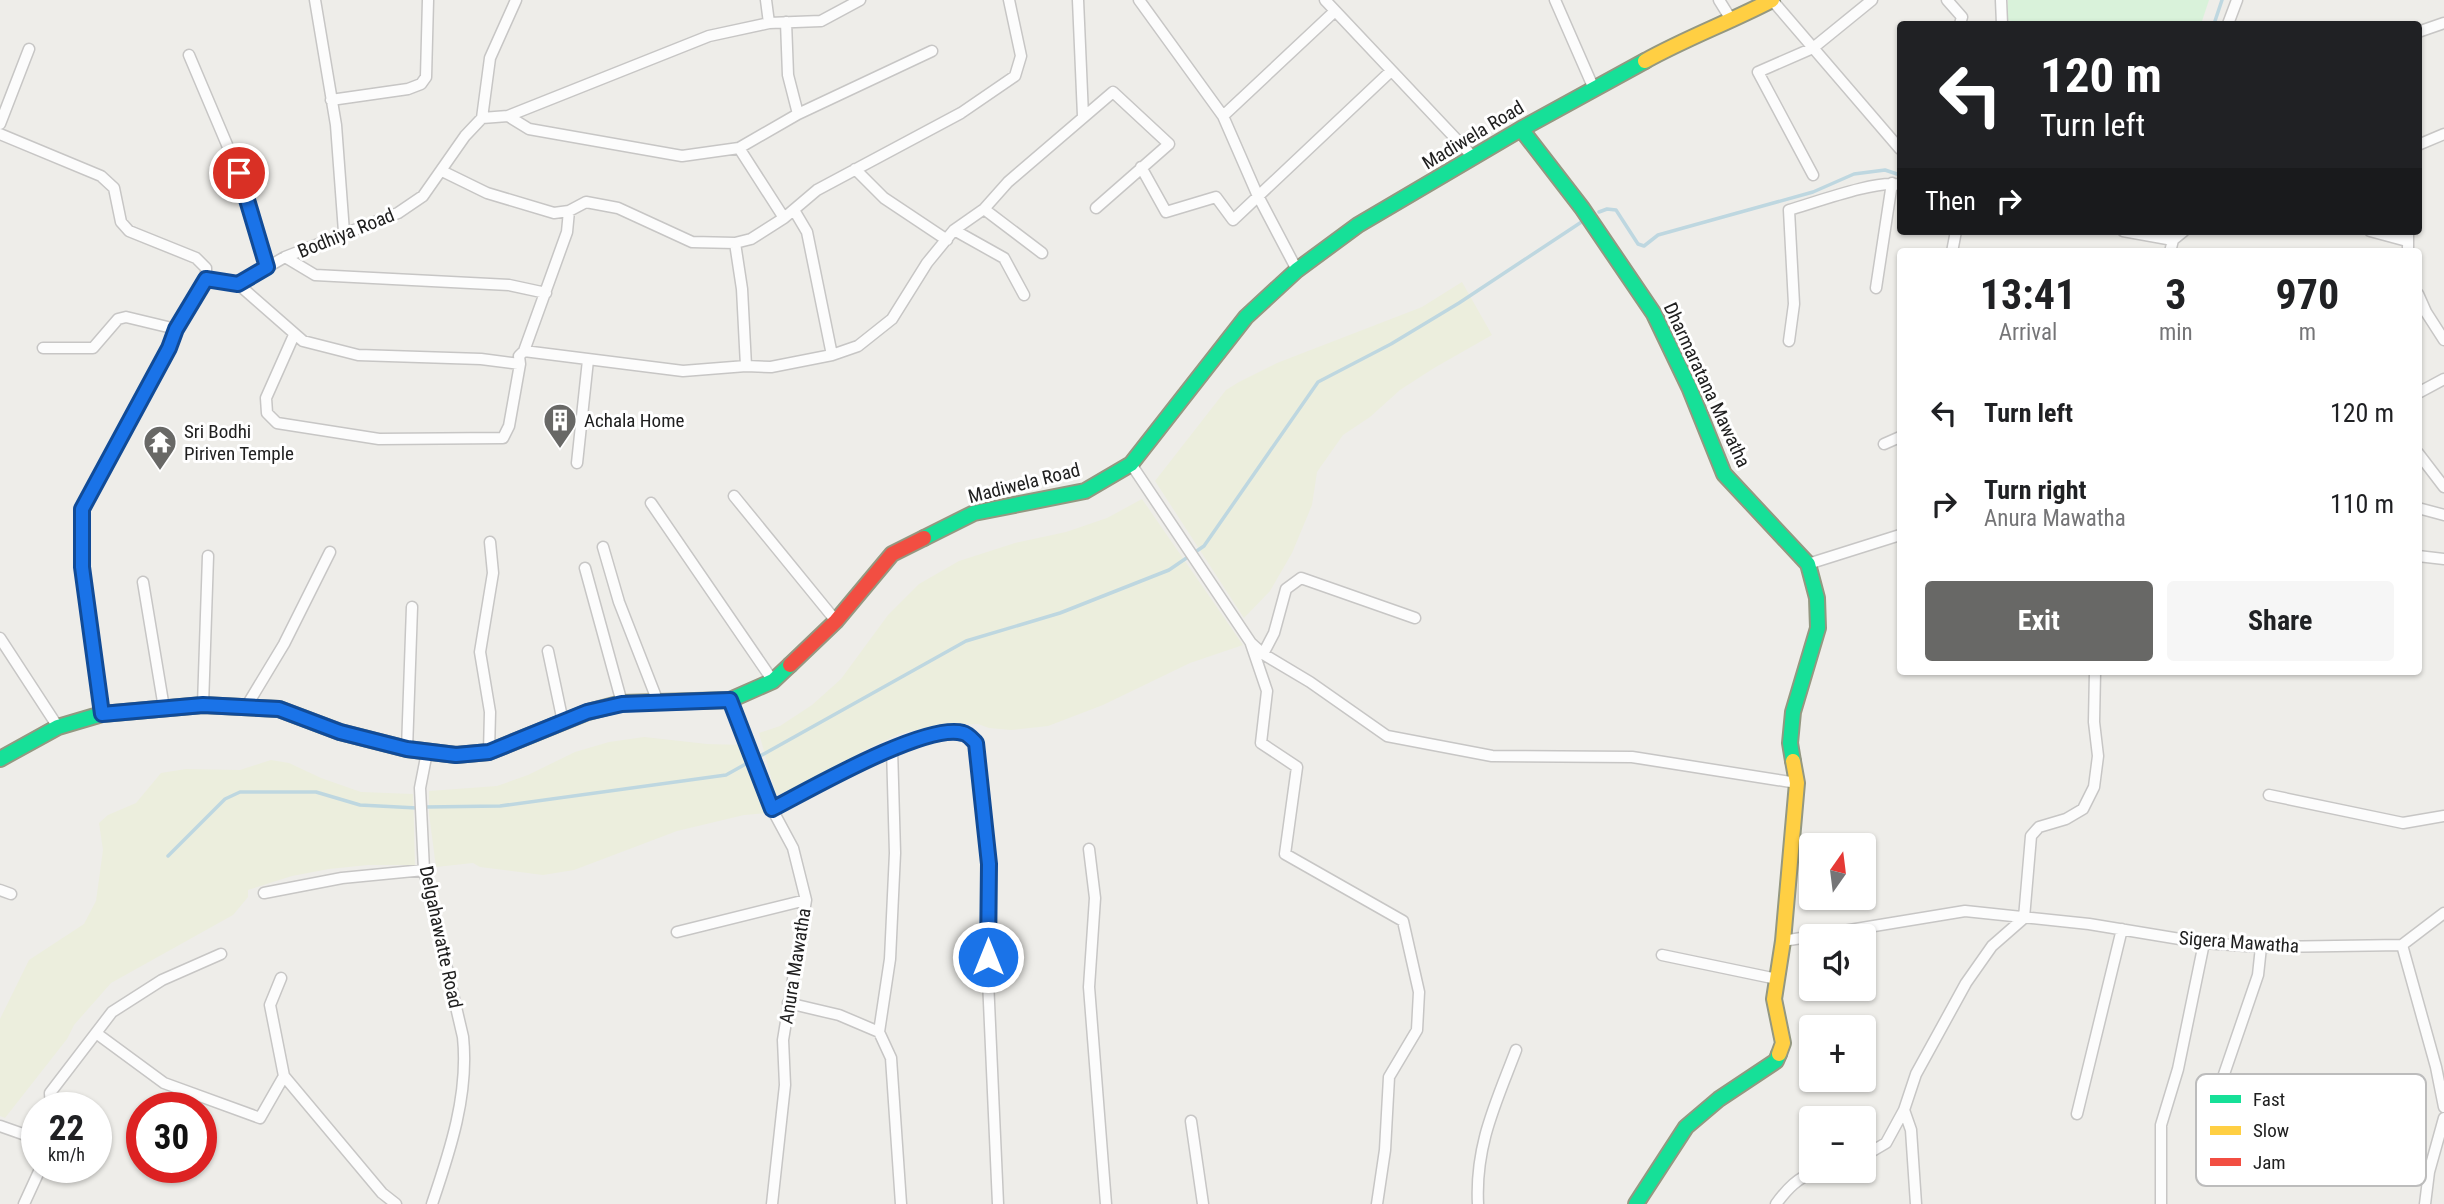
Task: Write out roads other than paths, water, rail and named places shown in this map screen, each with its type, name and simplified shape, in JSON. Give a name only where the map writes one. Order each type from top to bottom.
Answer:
[{"type":"main road","name":"Madiwela Road","points":[[0,759],[58,727],[102,714],[164,708],[203,705],[279,709],[340,732],[407,749],[456,755],[489,752],[587,712],[622,704],[730,700],[773,681],[836,621],[892,554],[974,513],[1085,491],[1131,464],[1139,450],[1246,317],[1297,270],[1358,225],[1594,89],[1679,43],[1732,21],[1772,0]]},
{"type":"main road","name":"Dharmaratana Mawatha","points":[[1521,129],[1582,208],[1654,314],[1689,387],[1724,474],[1808,564],[1817,598],[1818,628],[1793,712],[1790,743],[1797,783],[1783,941],[1774,999],[1783,1043],[1776,1062],[1719,1099],[1686,1127],[1636,1204]]},
{"type":"street","points":[[315,0],[335,125],[344,233]]},
{"type":"street","points":[[331,100],[408,89],[421,84],[426,77],[428,0]]},
{"type":"street","points":[[516,0],[490,58],[482,118],[508,116],[709,36],[769,23],[821,21],[860,0]]},
{"type":"street","points":[[766,0],[769,23]]},
{"type":"street","points":[[442,171],[487,193],[554,213],[569,211],[586,202],[618,208],[692,242],[735,243],[751,239],[784,218],[817,190],[961,113],[1016,76],[1021,56],[1009,0]]},
{"type":"street","points":[[1078,0],[1083,116]]},
{"type":"street","points":[[1139,0],[1223,116],[1257,194],[1297,270]]},
{"type":"street","points":[[1325,0],[1474,158]]},
{"type":"street","points":[[1555,0],[1594,89]]},
{"type":"street","points":[[1719,0],[1732,21]]},
{"type":"street","points":[[1772,0],[1897,146]]},
{"type":"street","points":[[1812,175],[1758,72],[1813,48],[1872,0]]},
{"type":"street","points":[[1947,0],[1962,17],[1961,21]]},
{"type":"street","points":[[2001,0],[2002,21]]},
{"type":"street","points":[[2229,21],[2236,0]]},
{"type":"street","points":[[1223,116],[1335,10]]},
{"type":"street","points":[[786,22],[789,75],[797,114]]},
{"type":"street","points":[[2422,31],[2444,23]]},
{"type":"street","points":[[0,124],[29,49]]},
{"type":"street","points":[[508,116],[529,129],[682,156],[739,148],[797,114],[932,51]]},
{"type":"street","points":[[189,55],[239,173],[267,267]]},
{"type":"street","points":[[1141,167],[1166,212],[1216,197],[1233,220],[1257,194],[1391,71]]},
{"type":"street","points":[[524,351],[683,371],[746,366],[771,367],[832,355],[858,346],[892,319],[927,262],[954,230],[984,209],[1008,182],[1113,92],[1169,144],[1096,208]]},
{"type":"street","name":"Bodhiya Road","points":[[238,284],[285,257],[398,213],[423,196],[465,136],[482,118]]},
{"type":"street","points":[[0,134],[101,176],[114,188],[121,222],[129,231],[196,258],[206,268],[206,279],[176,329],[169,348],[82,509],[82,567],[102,714]]},
{"type":"street","points":[[2422,143],[2444,134]]},
{"type":"street","points":[[739,148],[784,218]]},
{"type":"street","points":[[855,169],[884,198],[947,240]]},
{"type":"street","points":[[1789,341],[1794,304],[1789,210],[1876,185],[1896,184],[1876,288]]},
{"type":"street","points":[[984,209],[1042,253]]},
{"type":"street","points":[[794,210],[807,232],[832,355]]},
{"type":"street","points":[[294,335],[266,398],[267,412],[277,422],[379,439],[503,438],[509,426],[520,364],[519,356],[524,351],[567,232],[569,211]]},
{"type":"street","points":[[954,230],[1004,258],[1024,295]]},
{"type":"street","points":[[2145,235],[2173,240]]},
{"type":"street","points":[[2171,248],[2173,240],[2179,235]]},
{"type":"street","points":[[2385,235],[2408,241]]},
{"type":"street","points":[[735,243],[743,289],[746,366]]},
{"type":"street","points":[[285,257],[315,275],[509,285],[545,293]]},
{"type":"street","points":[[206,279],[238,284],[303,341],[358,355],[481,359],[520,364]]},
{"type":"street","points":[[2422,314],[2444,340]]},
{"type":"street","points":[[43,348],[93,348],[118,319],[127,317],[176,329]]},
{"type":"street","points":[[577,463],[588,360]]},
{"type":"street","points":[[2422,391],[2444,379]]},
{"type":"street","points":[[1884,444],[1897,438]]},
{"type":"street","points":[[2422,458],[2444,487]]},
{"type":"street","points":[[1131,464],[1251,643],[1263,654],[1311,682],[1387,737],[1492,757],[1632,757],[1797,783]]},
{"type":"street","points":[[734,496],[836,621]]},
{"type":"street","points":[[651,503],[773,681]]},
{"type":"street","points":[[2422,510],[2444,515]]},
{"type":"street","points":[[1808,564],[1897,536]]},
{"type":"street","points":[[489,752],[490,712],[480,652],[493,573],[490,542]]},
{"type":"street","points":[[603,547],[618,602],[657,702]]},
{"type":"street","points":[[246,707],[284,644],[330,552]]},
{"type":"street","points":[[203,705],[208,556]]},
{"type":"street","points":[[2422,556],[2444,559]]},
{"type":"street","points":[[585,568],[622,704]]},
{"type":"street","points":[[1263,654],[1274,633],[1286,589],[1301,578],[1415,618]]},
{"type":"street","points":[[143,582],[164,708]]},
{"type":"street","points":[[407,749],[412,607]]},
{"type":"street","points":[[0,638],[58,727]]},
{"type":"street","points":[[1251,643],[1267,691],[1261,743],[1297,767],[1285,854],[1403,921],[1419,992],[1417,1030],[1389,1077],[1385,1150],[1377,1204]]},
{"type":"street","points":[[548,651],[563,722]]},
{"type":"street","points":[[1876,1149],[1886,1143],[1904,1110],[1916,1074],[1966,983],[1992,946],[2024,918],[2031,836],[2039,827],[2066,819],[2083,809],[2094,787],[2098,756],[2094,722],[2095,675]]},
{"type":"street","name":"Anura Mawatha","points":[[730,700],[772,809],[793,848],[806,900],[783,1040],[785,1085],[772,1204]]},
{"type":"street","points":[[772,809],[892,748],[939,733],[964,733],[976,743],[989,864],[988,980],[998,1204]]},
{"type":"street","points":[[892,748],[895,853],[892,932],[879,1032],[891,1058],[901,1204]]},
{"type":"street","name":"Delgahawatte Road","points":[[427,752],[420,788],[424,870],[463,1037],[465,1058],[453,1142],[432,1204]]},
{"type":"street","points":[[2269,796],[2403,823],[2444,816]]},
{"type":"street","points":[[1089,849],[1095,898],[1089,987],[1105,1204]]},
{"type":"street","points":[[264,892],[342,878],[424,870]]},
{"type":"street","points":[[0,890],[11,894]]},
{"type":"street","points":[[677,933],[806,900]]},
{"type":"street","name":"Sigera Mawatha","points":[[1783,941],[1965,911],[2122,929],[2204,943],[2262,947],[2402,945]]},
{"type":"street","points":[[2444,913],[2402,945],[2440,1068],[2444,1107]]},
{"type":"street","points":[[2077,1114],[2122,929]]},
{"type":"street","points":[[2161,1204],[2161,1125],[2178,1069],[2204,943]]},
{"type":"street","points":[[2224,1074],[2258,975],[2262,947]]},
{"type":"street","points":[[51,1092],[112,1012],[162,980],[221,954]]},
{"type":"street","points":[[1662,955],[1777,979]]},
{"type":"street","points":[[281,978],[270,1005],[284,1076],[382,1193],[396,1204]]},
{"type":"street","points":[[788,1003],[839,1015],[879,1032]]},
{"type":"street","points":[[96,1033],[164,1083],[260,1118],[284,1076]]},
{"type":"street","points":[[1478,1204],[1477,1186],[1483,1136],[1516,1050]]},
{"type":"street","points":[[1904,1110],[1911,1130],[1916,1204]]},
{"type":"street","points":[[2425,1204],[2429,1172],[2444,1118]]},
{"type":"street","points":[[1191,1121],[1203,1204]]},
{"type":"street","points":[[0,1126],[21,1133]]},
{"type":"street","points":[[1776,1204],[1788,1188],[1799,1179]]},
{"type":"street","points":[[24,1204],[34,1183]]},
{"type":"waterway","points":[[2215,21],[2222,0]]},
{"type":"waterway","points":[[1599,212],[1616,210],[1638,244],[1644,246],[1658,235],[1813,192],[1854,174],[1885,170],[1897,174]]},
{"type":"waterway","points":[[426,807],[500,806],[726,775],[966,641],[1060,613],[1169,570],[1204,546],[1318,382],[1391,344],[1459,303],[1586,219]]},
{"type":"waterway","points":[[168,856],[225,799],[240,792],[316,792],[360,805],[417,808]]},
{"type":"place","name":"Achala Home","points":[[560,450]]},
{"type":"place","name":"Sri Bodhi Piriven Temple","points":[[160,472]]}]
